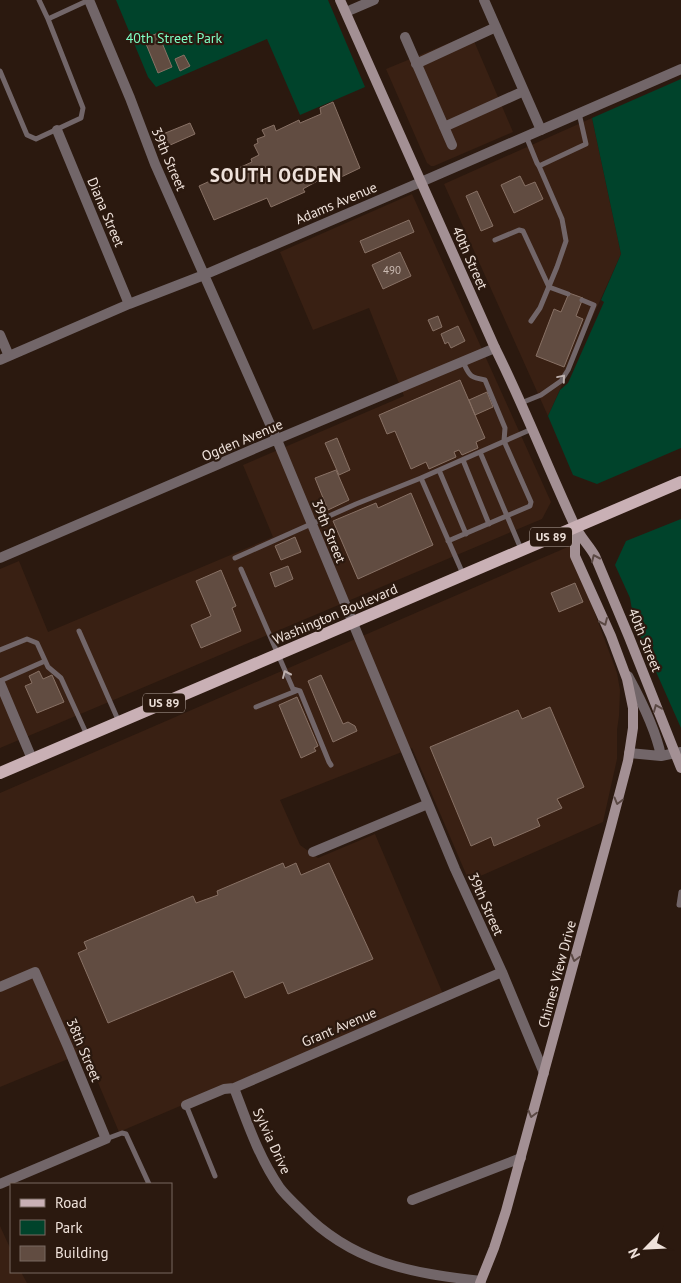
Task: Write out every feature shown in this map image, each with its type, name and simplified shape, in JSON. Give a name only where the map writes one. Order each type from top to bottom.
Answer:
[{"type":"main road","name":"40th Street","points":[[340,0],[575,527],[595,556],[678,753],[681,768]]},
{"type":"main road","name":"Washington Boulevard","points":[[0,773],[681,482]]},
{"type":"main road","name":"40th Street","points":[[575,527],[575,556],[624,669]]},
{"type":"main road","name":"Chimes View Drive","points":[[481,1282],[501,1228],[521,1158],[630,753],[633,708],[630,688],[624,669]]},
{"type":"street","name":"39th Street","points":[[89,0],[155,164],[277,440],[455,869],[502,972],[544,1073]]},
{"type":"street","points":[[346,12],[374,0]]},
{"type":"street","points":[[484,0],[541,130]]},
{"type":"street","points":[[416,64],[496,26]]},
{"type":"street","points":[[404,37],[452,145]]},
{"type":"street","name":"Adams Avenue","points":[[4,358],[421,182],[681,69]]},
{"type":"street","points":[[444,127],[524,91]]},
{"type":"street","name":"Diana Street","points":[[57,130],[129,304]]},
{"type":"street","points":[[0,335],[4,358]]},
{"type":"street","name":"Ogden Avenue","points":[[0,558],[495,348]]},
{"type":"street","name":"40th Street","points":[[624,669],[640,699],[659,746],[661,756]]},
{"type":"street","points":[[0,682],[32,759]]},
{"type":"street","points":[[630,753],[661,756],[678,753]]},
{"type":"street","points":[[313,852],[428,804]]},
{"type":"street","name":"38th Street","points":[[0,986],[34,972],[68,1047],[106,1139]]},
{"type":"street","name":"Grant Avenue","points":[[186,1105],[234,1088],[502,972]]},
{"type":"street","name":"Sylvia Drive","points":[[234,1088],[260,1154],[281,1189],[308,1217],[335,1240],[368,1257],[402,1269],[434,1276],[481,1282]]},
{"type":"street","points":[[0,1184],[106,1139]]},
{"type":"street","points":[[412,1200],[521,1158]]},
{"type":"lane","points":[[0,71],[28,135],[36,139],[81,118],[84,108],[39,0]]},
{"type":"lane","points":[[48,19],[89,0]]},
{"type":"lane","points":[[540,166],[586,144],[579,113]]},
{"type":"lane","points":[[526,136],[562,219],[566,240],[558,267],[540,308],[531,320]]},
{"type":"lane","points":[[495,240],[519,230],[523,231],[549,286],[568,294]]},
{"type":"lane","points":[[521,403],[541,395],[561,381],[568,370],[594,305],[582,300]]},
{"type":"lane","points":[[448,541],[508,517],[530,506],[531,502],[504,441],[505,428],[485,380],[470,376],[463,362]]},
{"type":"lane","points":[[235,558],[532,429]]},
{"type":"lane","points":[[480,452],[522,550]]},
{"type":"lane","points":[[462,460],[489,524]]},
{"type":"lane","points":[[438,470],[466,534]]},
{"type":"lane","points":[[421,478],[463,575]]},
{"type":"lane","points":[[241,569],[292,689],[300,691],[331,765]]},
{"type":"lane","points":[[79,631],[119,722]]},
{"type":"lane","points":[[0,650],[27,639],[37,643],[48,667],[61,678],[87,736]]},
{"type":"lane","points":[[0,682],[45,661]]},
{"type":"lane","points":[[256,707],[296,690]]},
{"type":"lane","points":[[681,892],[679,905],[681,905]]},
{"type":"lane","points":[[186,1105],[216,1176]]},
{"type":"lane","points":[[106,1139],[122,1133],[126,1134],[149,1183]]},
{"type":"shaded area","points":[[471,34],[513,132],[431,166],[427,163],[386,69]]},
{"type":"shaded area","points":[[592,118],[621,254],[548,416],[444,184]]},
{"type":"shaded area","points":[[412,194],[551,502],[542,519],[0,748],[0,569],[19,561],[48,632],[273,537],[243,465],[404,396],[369,308],[313,330],[280,252]]},
{"type":"shaded area","points":[[570,546],[617,673],[620,690],[617,759],[603,822],[469,881],[412,748],[280,800],[300,845],[318,858],[375,834],[443,994],[119,1132],[85,1052],[0,1087],[0,793]]},
{"type":"shaded area","points":[[0,1226],[10,1248],[10,1273],[22,1273],[27,1283],[0,1283]]},
{"type":"green space","name":"40th Street Park","points":[[116,0],[328,0],[365,87],[300,115],[267,39],[156,87],[148,77]]},
{"type":"green space","points":[[681,79],[681,448],[597,484],[573,475],[548,416],[560,390],[568,383],[604,302],[601,300],[621,254],[592,118]]},
{"type":"green space","points":[[681,519],[681,728],[634,622],[630,598],[615,565],[626,541]]},
{"type":"building","points":[[158,33],[172,67],[158,73],[144,39]]},
{"type":"building","points":[[184,55],[190,66],[180,71],[175,59]]},
{"type":"building","points":[[333,102],[360,168],[339,178],[338,174],[321,179],[303,189],[305,192],[271,207],[267,198],[214,220],[199,186],[252,162],[251,159],[259,155],[254,145],[258,143],[257,139],[265,136],[262,130],[274,125],[276,131],[299,120],[300,123],[321,114],[320,108]]},
{"type":"building","points":[[190,123],[195,134],[168,146],[163,134]]},
{"type":"building","points":[[520,176],[525,186],[535,182],[543,199],[514,213],[501,185]]},
{"type":"building","points":[[477,191],[493,226],[481,231],[466,196]]},
{"type":"building","points":[[409,220],[414,232],[365,253],[360,241]]},
{"type":"building","points":[[400,252],[411,276],[383,289],[372,265]]},
{"type":"building","points":[[569,293],[583,298],[576,316],[583,319],[564,367],[536,356],[554,309],[561,312]]},
{"type":"building","points":[[438,316],[442,327],[433,331],[428,320]]},
{"type":"building","points":[[458,326],[465,341],[451,348],[448,342],[445,344],[441,334]]},
{"type":"building","points":[[460,380],[485,438],[476,442],[478,448],[462,455],[459,450],[454,452],[456,457],[429,469],[426,462],[411,469],[395,431],[387,434],[379,415]]},
{"type":"building","points":[[487,392],[493,407],[475,415],[469,400]]},
{"type":"building","points":[[337,438],[350,470],[339,475],[325,443]]},
{"type":"building","points":[[336,470],[349,500],[328,510],[315,478]]},
{"type":"building","points":[[411,493],[433,545],[358,579],[333,521],[376,503],[378,508]]},
{"type":"building","points":[[295,537],[301,552],[281,560],[275,546]]},
{"type":"building","points":[[288,566],[293,579],[275,587],[270,573]]},
{"type":"building","points":[[221,570],[236,606],[232,608],[241,631],[201,648],[191,625],[211,616],[196,581]]},
{"type":"building","points":[[575,583],[583,602],[559,612],[551,593]]},
{"type":"building","points":[[39,671],[43,679],[52,675],[64,702],[37,713],[25,686],[32,683],[29,676]]},
{"type":"building","points":[[321,675],[343,724],[348,722],[355,726],[357,731],[333,742],[308,681]]},
{"type":"building","points":[[297,697],[318,746],[314,748],[316,751],[301,758],[279,705]]},
{"type":"building","points":[[550,707],[584,787],[557,799],[562,808],[537,819],[540,826],[494,846],[491,837],[471,846],[430,747],[518,710],[522,719]]},
{"type":"building","points":[[283,863],[285,868],[296,863],[301,875],[329,863],[373,959],[288,994],[283,982],[245,998],[233,971],[108,1023],[78,953],[87,949],[84,942],[193,896],[196,903],[218,895],[217,891]]},
{"type":"district","name":"SOUTH OGDEN","points":[[276,175]]}]
